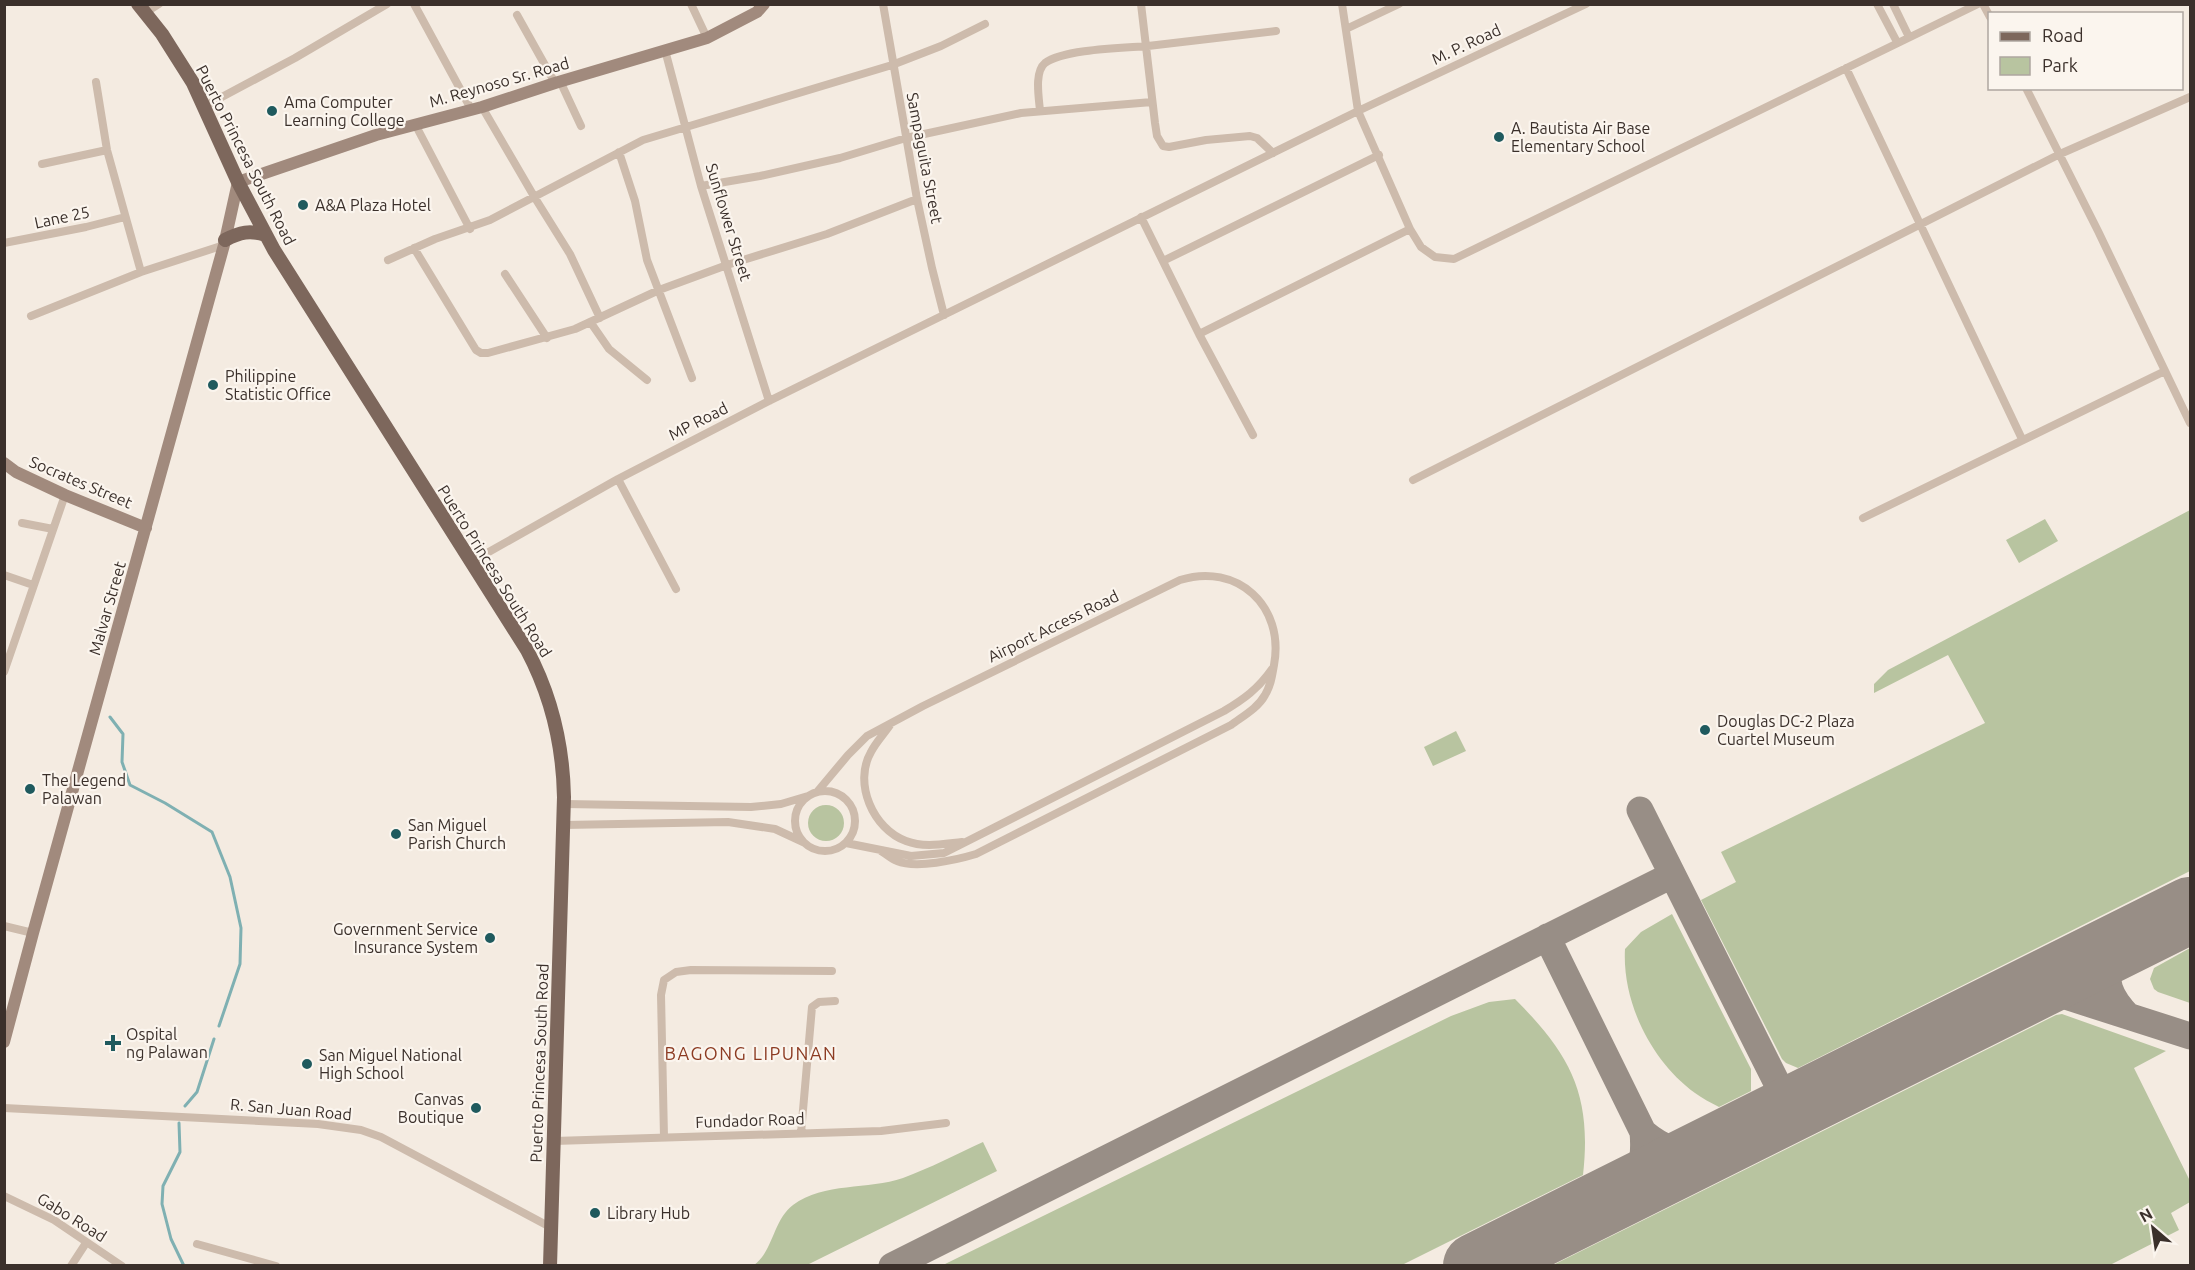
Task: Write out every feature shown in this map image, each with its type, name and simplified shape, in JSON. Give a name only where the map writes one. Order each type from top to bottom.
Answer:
[{"type":"main road","name":"M. Reynoso Sr. Road","points":[[238,182],[365,139],[707,38],[757,12],[764,4]]},
{"type":"main road","name":"Puerto Princesa South Road","points":[[142,9],[181,63],[205,106],[238,182],[316,320],[527,650],[548,697],[561,748],[564,804],[550,1266]]},
{"type":"main road","name":"Malvar Street","points":[[4,1042],[147,528],[238,182]]},
{"type":"main road","points":[[224,242],[239,232],[256,232],[266,235]]},
{"type":"main road","name":"Socrates Street","points":[[4,463],[16,472],[65,495],[147,528]]},
{"type":"street","points":[[142,9],[159,4]]},
{"type":"street","points":[[205,106],[295,58],[387,4]]},
{"type":"street","points":[[414,4],[476,108],[570,254],[600,318]]},
{"type":"street","points":[[691,4],[707,38]]},
{"type":"street","points":[[1141,4],[1144,46],[1157,136],[1163,146],[1250,136],[1257,138],[1273,153]]},
{"type":"street","points":[[1342,4],[1358,111],[1410,229],[1421,247],[1435,257],[1454,259],[1897,42],[1981,4]]},
{"type":"street","points":[[1346,29],[1399,4]]},
{"type":"street","name":"M. P. Road","points":[[1141,217],[1358,111],[1586,4]]},
{"type":"street","points":[[1877,4],[1897,42]]},
{"type":"street","points":[[1893,4],[1909,37]]},
{"type":"street","name":"Sampaguita Street","points":[[885,5],[892,65],[917,199],[945,315]]},
{"type":"street","points":[[517,15],[581,126]]},
{"type":"street","points":[[388,260],[448,234],[470,229],[535,198],[643,140],[685,126],[746,111],[892,65],[941,46],[985,24]]},
{"type":"street","points":[[1040,111],[1039,70],[1054,58],[1087,52],[1276,31]]},
{"type":"street","name":"Sunflower Street","points":[[665,50],[702,186],[769,401]]},
{"type":"street","points":[[1846,68],[2022,439]]},
{"type":"street","points":[[96,82],[106,150],[141,272]]},
{"type":"street","points":[[2027,90],[2190,423]]},
{"type":"street","points":[[1413,480],[2060,154],[2190,97]]},
{"type":"street","points":[[702,186],[840,158],[906,138],[1011,115],[1152,102]]},
{"type":"street","points":[[415,124],[470,229]]},
{"type":"street","points":[[42,165],[106,150]]},
{"type":"street","points":[[619,152],[635,201],[647,260],[692,378]]},
{"type":"street","points":[[1163,261],[1379,155]]},
{"type":"street","points":[[414,248],[478,352],[488,353],[547,338],[591,322],[659,290],[727,264],[827,234],[917,199]]},
{"type":"street","name":"Lane 25","points":[[4,243],[75,230],[126,217]]},
{"type":"street","points":[[1141,217],[1252,435]]},
{"type":"street","name":"MP Road","points":[[471,562],[618,479],[769,401],[1141,217]]},
{"type":"street","points":[[1199,334],[1410,229]]},
{"type":"street","points":[[31,316],[224,242]]},
{"type":"street","points":[[505,274],[547,338]]},
{"type":"street","points":[[591,322],[609,349],[647,380]]},
{"type":"street","points":[[1863,518],[2164,371]]},
{"type":"street","points":[[618,479],[676,589]]},
{"type":"street","points":[[4,672],[65,495]]},
{"type":"street","points":[[22,523],[53,529]]},
{"type":"street","points":[[4,576],[33,585]]},
{"type":"street","name":"Airport Access Road","points":[[812,794],[867,736],[1180,580],[1194,576],[1225,578],[1238,583],[1260,599],[1275,634],[1277,653],[1272,683],[1262,700],[1231,725],[1003,841],[961,859],[898,862],[881,851]]},
{"type":"street","name":"Airport Access Road","points":[[846,843],[911,856],[936,855],[953,849],[1224,711],[1254,692],[1274,666]]},
{"type":"street","points":[[893,722],[870,752],[864,773],[866,794],[877,818],[891,832],[908,842],[928,845],[965,842]]},
{"type":"street","points":[[564,804],[751,807],[781,804],[812,794],[835,792],[849,803],[856,820],[855,829],[846,843],[840,848],[824,852],[775,830],[728,822],[564,825]]},
{"type":"street","points":[[803,842],[795,827],[795,818],[797,810],[812,794]]},
{"type":"street","points":[[4,926],[33,933]]},
{"type":"street","points":[[664,1137],[661,995],[664,980],[676,972],[691,970],[832,971]]},
{"type":"street","points":[[801,1133],[812,1007],[819,1002],[835,1001]]},
{"type":"street","name":"R. San Juan Road","points":[[4,1108],[285,1122],[361,1130],[381,1137],[552,1228]]},
{"type":"street","name":"Fundador Road","points":[[554,1141],[881,1131],[946,1123]]},
{"type":"street","name":"Gabo Road","points":[[4,1196],[54,1220],[122,1266]]},
{"type":"street","points":[[71,1266],[86,1243]]},
{"type":"street","points":[[197,1244],[276,1266]]},
{"type":"green space","points":[[2190,510],[2190,871],[1798,1068],[1786,1063],[1701,900],[1736,882],[1721,852],[1985,723],[1948,655],[1874,693],[1874,684],[1888,670]]},
{"type":"green space","points":[[2045,519],[2058,541],[2019,563],[2006,540]]},
{"type":"green space","points":[[1456,731],[1466,751],[1433,766],[1424,747]]},
{"type":"green space","points":[[826,805],[839,810],[844,823],[839,836],[826,841],[813,836],[808,823],[813,810]]},
{"type":"green space","points":[[1672,914],[1751,1069],[1751,1091],[1719,1107],[1695,1093],[1665,1064],[1642,1029],[1628,989],[1625,949],[1641,932]]},
{"type":"green space","points":[[2190,948],[2190,1003],[2158,992],[2154,989],[2150,979],[2154,968]]},
{"type":"green space","points":[[1515,999],[1551,1039],[1573,1078],[1584,1122],[1583,1175],[1402,1265],[943,1265],[1451,1016],[1489,1002]]},
{"type":"green space","points":[[2062,1014],[2166,1051],[2134,1068],[2190,1181],[2190,1202],[2171,1213],[2179,1230],[2110,1265],[1553,1265],[2056,1015]]},
{"type":"green space","points":[[983,1142],[997,1171],[807,1265],[754,1265],[765,1252],[786,1211],[805,1198],[832,1190],[903,1178]]},
{"type":"waterway","points":[[110,717],[123,734],[122,762],[130,785],[212,832],[230,877],[241,928],[240,964],[219,1026]]},
{"type":"waterway","points":[[185,1106],[197,1092],[214,1039]]},
{"type":"waterway","points":[[179,1123],[180,1152],[163,1186],[162,1204],[171,1239],[184,1266]]},
{"type":"taxiway","points":[[1640,810],[1790,1109]]},
{"type":"taxiway","points":[[892,1266],[1672,875]]},
{"type":"taxiway","points":[[1547,937],[1643,1132],[1643,1154],[1639,1170],[1629,1184],[1612,1198]]},
{"type":"taxiway","points":[[2106,952],[2109,987],[2115,1001],[2128,1016]]},
{"type":"taxiway","points":[[2033,988],[2056,993],[2190,1036]]},
{"type":"taxiway","points":[[1643,1132],[1672,1149],[1688,1152],[1706,1151]]},
{"type":"runway","points":[[1476,1266],[2190,910]]},
{"type":"place","name":"Ama Computer Learning College","points":[[272,111]]},
{"type":"place","name":"A. Bautista Air Base Elementary School","points":[[1499,137]]},
{"type":"place","name":"A&A Plaza Hotel","points":[[303,205]]},
{"type":"place","name":"Philippine Statistic Office","points":[[213,385]]},
{"type":"place","name":"Douglas DC-2 Plaza Cuartel Museum","points":[[1705,730]]},
{"type":"place","name":"The Legend Palawan","points":[[30,789]]},
{"type":"place","name":"San Miguel Parish Church","points":[[396,834]]},
{"type":"place","name":"Government Service Insurance System","points":[[490,938]]},
{"type":"place","name":"Ospital ng Palawan","points":[[113,1043]]},
{"type":"place","name":"San Miguel National High School","points":[[307,1064]]},
{"type":"place","name":"Canvas Boutique","points":[[476,1108]]},
{"type":"place","name":"Library Hub","points":[[595,1213]]},
{"type":"district","name":"BAGONG LIPUNAN","points":[[751,1053]]}]
